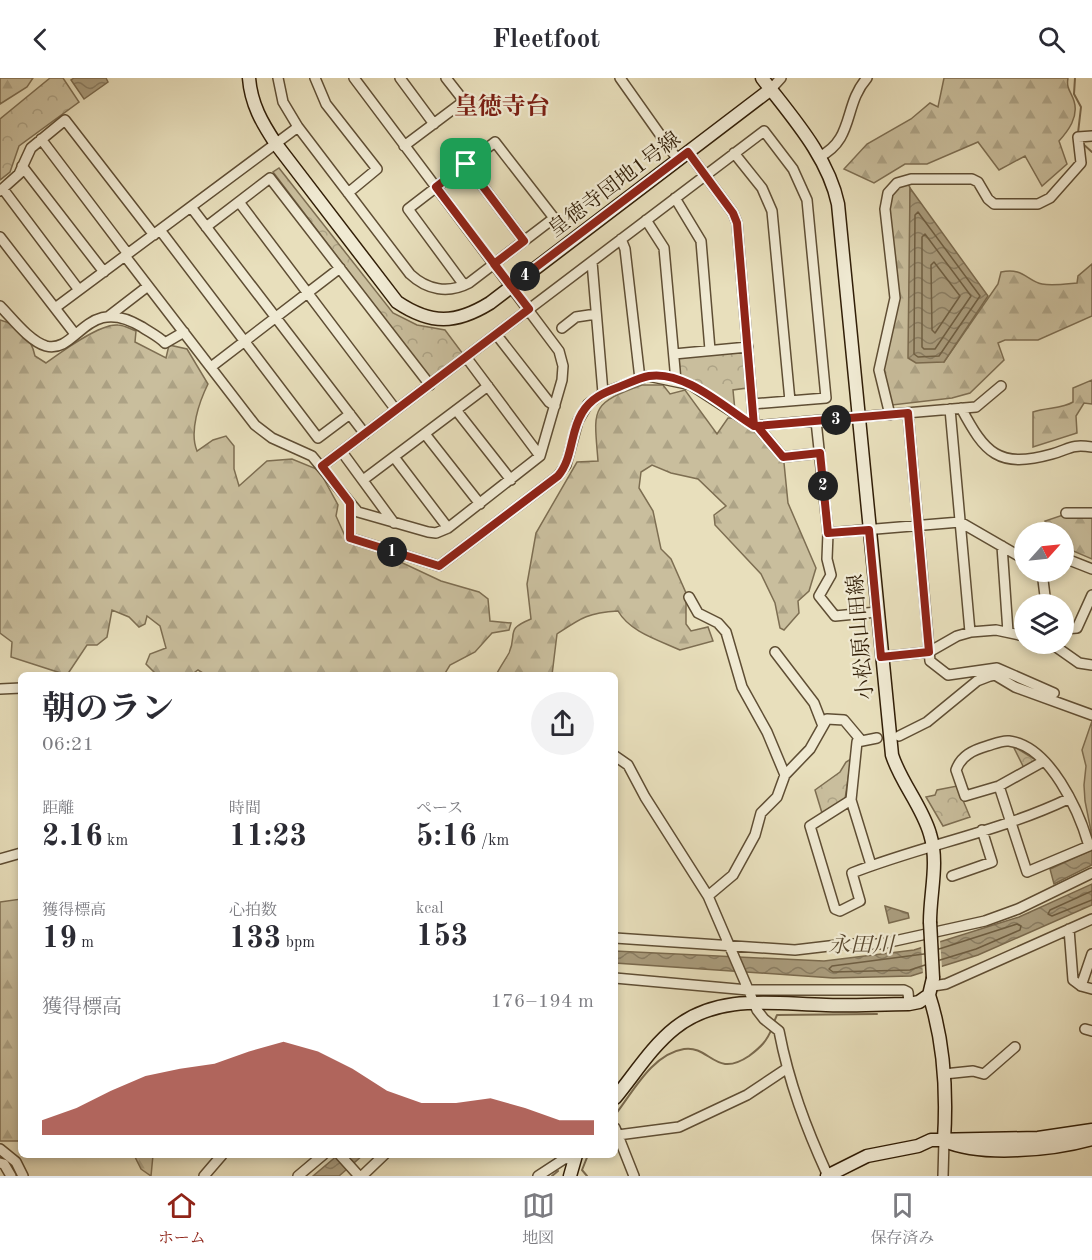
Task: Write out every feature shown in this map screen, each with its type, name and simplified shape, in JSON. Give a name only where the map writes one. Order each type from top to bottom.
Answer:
[{"type":"street","name":"皇徳寺団地1号線","points":[[249,78],[260,119],[276,144],[397,302],[411,311],[440,320],[457,319],[474,313],[771,89]]},
{"type":"street","points":[[278,78],[283,102],[298,128],[416,280],[437,290],[464,285],[554,218],[495,142],[408,209],[464,285]]},
{"type":"street","points":[[315,78],[326,104],[377,169],[348,193]]},
{"type":"street","points":[[41,140],[148,286],[262,432],[304,450],[322,466],[350,503],[362,514],[436,533],[448,528],[540,456],[563,373],[562,358],[560,351],[529,309],[354,78]]},
{"type":"street","points":[[400,78],[434,124]]},
{"type":"street","points":[[404,146],[464,101],[446,78]]},
{"type":"street","points":[[620,78],[683,156],[705,175],[733,213],[737,223],[752,404],[756,426]]},
{"type":"street","name":"小松原山田線","points":[[762,78],[819,157],[835,190],[839,213],[892,755],[900,778],[928,828],[933,845],[930,922],[932,986],[944,1074],[944,1140]]},
{"type":"street","points":[[771,89],[781,78]]},
{"type":"street","points":[[819,157],[830,151],[840,141],[857,91],[867,78]]},
{"type":"street","points":[[79,290],[1,190],[16,178],[27,152],[65,120],[245,341],[318,438],[350,414]]},
{"type":"street","points":[[55,308],[298,128]]},
{"type":"street","points":[[322,466],[764,131],[793,169],[807,200],[826,398],[752,404]]},
{"type":"street","points":[[890,415],[879,370],[895,298],[885,209],[890,189],[897,183],[911,179],[972,179],[978,182],[988,199],[994,204],[1038,204],[1050,198],[1081,163],[1078,137],[1092,136]]},
{"type":"street","points":[[735,153],[762,188],[772,211],[790,401]]},
{"type":"street","points":[[466,164],[524,241]]},
{"type":"street","points":[[22,166],[104,272]]},
{"type":"street","points":[[206,227],[270,178],[430,385]]},
{"type":"street","points":[[675,198],[701,241],[710,350]]},
{"type":"street","points":[[239,202],[396,410]]},
{"type":"street","points":[[191,207],[365,434]]},
{"type":"street","points":[[646,220],[664,248],[676,381]]},
{"type":"street","points":[[0,237],[75,334]]},
{"type":"street","points":[[621,239],[626,249],[640,379]]},
{"type":"street","points":[[592,262],[603,393]]},
{"type":"street","points":[[211,367],[340,268]]},
{"type":"street","points":[[0,306],[45,345],[61,345],[91,321],[109,316],[148,286]]},
{"type":"street","points":[[562,328],[576,316],[596,314]]},
{"type":"street","points":[[109,316],[132,321],[165,343],[184,332]]},
{"type":"street","points":[[496,334],[549,402],[555,406]]},
{"type":"street","points":[[674,354],[748,347]]},
{"type":"street","points":[[466,357],[540,456]]},
{"type":"street","points":[[350,503],[350,538],[439,566],[558,476],[566,465],[581,415],[595,398],[640,379],[655,376],[676,381],[706,393],[756,426],[783,457],[820,453]]},
{"type":"street","points":[[363,480],[488,386]]},
{"type":"street","points":[[756,426],[976,407],[1001,386]]},
{"type":"street","points":[[961,408],[981,444],[1007,460],[1052,454],[1067,446],[1092,447]]},
{"type":"street","points":[[950,409],[970,632]]},
{"type":"street","points":[[456,410],[511,480]]},
{"type":"street","points":[[908,413],[930,661],[948,675],[997,668],[1054,693]]},
{"type":"street","points":[[816,421],[828,533],[826,559],[831,575],[819,596],[835,616],[877,612]]},
{"type":"street","points":[[425,434],[480,504]]},
{"type":"street","points":[[342,452],[394,523]]},
{"type":"street","points":[[394,457],[448,528]]},
{"type":"street","points":[[1066,513],[1092,513]]},
{"type":"street","points":[[828,533],[960,522],[1014,553]]},
{"type":"street","points":[[1002,546],[1008,632]]},
{"type":"street","points":[[1074,562],[1092,569]]},
{"type":"street","points":[[1074,628],[1077,628],[1092,595]]},
{"type":"street","points":[[689,597],[698,612],[718,623],[726,632],[742,687],[767,732],[785,775]]},
{"type":"street","points":[[881,657],[929,652],[970,632],[1014,634]]},
{"type":"street","points":[[775,652],[814,704],[824,726]]},
{"type":"street","points":[[1066,654],[1078,663],[1092,665]]},
{"type":"street","points":[[899,736],[931,719],[952,699],[977,681],[995,675],[1015,687],[1092,715]]},
{"type":"street","points":[[0,688],[18,688]]},
{"type":"street","points":[[708,896],[733,875],[755,835],[761,813],[777,797],[785,775],[810,749],[827,719],[844,720],[852,726],[860,739]]},
{"type":"street","points":[[860,739],[877,738]]},
{"type":"street","points":[[860,739],[857,742],[851,800],[871,865]]},
{"type":"street","points":[[999,786],[1027,872],[1052,864],[1089,846],[1084,830],[1055,770],[1044,761],[1026,748],[1006,740],[970,751],[957,767],[965,796],[999,786],[1044,761]]},
{"type":"street","points":[[618,758],[628,765],[645,797],[708,896],[753,1002],[764,1020],[779,1031],[786,1069],[801,1116],[828,1176],[867,1156],[918,1146],[932,1140],[1038,1138],[1092,1130]]},
{"type":"street","points":[[851,800],[810,826],[835,909],[840,911],[860,901],[852,873],[933,845],[1036,814],[1068,799]]},
{"type":"street","points":[[952,876],[992,862],[982,830]]},
{"type":"street","points":[[0,860],[18,854]]},
{"type":"street","points":[[618,938],[795,950],[846,944],[881,944],[985,921],[1018,909],[1092,873]]},
{"type":"street","points":[[618,1094],[664,1037],[688,1019],[710,1008],[753,1002],[829,1005],[919,1002],[932,986],[946,984],[1092,919]]},
{"type":"street","points":[[1070,929],[1073,980],[1081,986],[1092,989]]},
{"type":"street","points":[[1081,986],[1092,954]]},
{"type":"street","points":[[618,978],[747,987],[904,990],[908,992],[909,1004]]},
{"type":"street","points":[[944,1074],[973,1071],[984,1074],[1015,1047]]},
{"type":"street","points":[[618,1131],[679,1127],[747,1095],[786,1069]]},
{"type":"street","points":[[618,1134],[634,1176]]},
{"type":"street","points":[[944,1140],[961,1148],[1037,1150],[1092,1140]]},
{"type":"street","points":[[943,1176],[944,1140]]},
{"type":"street","points":[[0,1149],[16,1162],[23,1176]]},
{"type":"street","points":[[204,1176],[219,1158]]},
{"type":"street","points":[[298,1176],[319,1158]]},
{"type":"street","points":[[343,1158],[360,1176],[381,1158]]},
{"type":"street","points":[[538,1176],[564,1159],[570,1158]]},
{"type":"street","points":[[570,1176],[576,1158]]},
{"type":"street","points":[[0,1163],[4,1164],[11,1176]]},
{"type":"green space","points":[[0,78],[33,78],[27,87],[0,104]]},
{"type":"green space","points":[[50,78],[63,78],[79,102],[19,146],[10,172],[0,180],[0,119]]},
{"type":"green space","points":[[944,78],[1068,78],[1075,113],[1069,128],[1059,141],[1067,164],[1042,186],[1025,156],[999,170],[978,142],[927,164],[905,164],[874,183],[844,169],[867,144],[911,119],[930,103],[938,107]]},
{"type":"green space","points":[[279,168],[393,313],[417,325],[445,330],[463,354],[430,379],[273,172]]},
{"type":"green space","points":[[905,176],[910,188],[910,310],[944,362],[998,284],[1001,272],[1015,271],[1042,284],[1077,283],[1078,276],[1092,264],[1092,316],[1038,340],[1005,340],[998,343],[1004,360],[970,393],[952,398],[892,405],[881,370],[895,296],[888,212],[893,182]]},
{"type":"green space","points":[[0,320],[13,325],[23,333],[31,343],[35,356],[46,363],[81,339],[101,329],[120,325],[136,331],[135,342],[166,358],[169,345],[187,349],[208,384],[198,408],[195,426],[197,451],[213,440],[226,436],[234,446],[234,469],[239,486],[267,461],[292,459],[319,470],[338,505],[336,516],[345,536],[441,581],[479,592],[488,599],[490,621],[511,623],[509,630],[492,633],[475,652],[450,665],[446,672],[201,672],[198,670],[195,672],[154,672],[146,664],[150,654],[166,648],[160,626],[147,616],[145,624],[139,627],[129,617],[112,610],[107,637],[97,645],[87,645],[69,672],[58,672],[11,657],[12,642],[0,633]]},
{"type":"green space","points":[[742,351],[745,353],[747,388],[733,390],[735,411],[704,388],[680,377],[679,357]]},
{"type":"green space","points":[[1092,380],[1092,404],[1084,403],[1076,416],[1077,433],[1033,447],[1033,412],[1073,402],[1073,388]]},
{"type":"green space","points":[[642,385],[663,385],[670,394],[685,390],[717,434],[728,418],[736,418],[750,427],[784,463],[788,503],[816,568],[809,591],[798,601],[799,613],[784,630],[780,628],[775,603],[761,574],[715,525],[714,515],[726,506],[698,479],[671,473],[652,465],[641,472],[639,488],[653,511],[661,549],[671,559],[686,593],[686,624],[691,631],[708,627],[713,641],[680,650],[637,630],[618,611],[599,613],[579,620],[557,634],[552,672],[498,672],[509,653],[515,629],[531,619],[527,584],[536,533],[577,462],[598,461],[596,419],[599,411],[612,398]]},
{"type":"green space","points":[[1092,512],[1092,559],[1074,551],[1074,522],[1045,521],[1069,513]]},
{"type":"green space","points":[[1092,721],[1092,836],[1085,801],[1086,766],[1082,750]]},
{"type":"green space","points":[[1013,746],[1036,760],[1035,763],[1024,768]]},
{"type":"green space","points":[[851,759],[845,799],[822,813],[815,790],[840,772],[846,762]]},
{"type":"green space","points":[[957,786],[970,817],[943,826],[926,797],[935,795],[937,790]]},
{"type":"green space","points":[[18,899],[18,1141],[0,1141],[0,902]]},
{"type":"green space","points":[[136,1158],[153,1158],[151,1176],[141,1169]]},
{"type":"water","points":[[74,78],[106,78],[108,82],[84,99],[71,80]]},
{"type":"water","points":[[910,188],[988,296],[944,362],[916,363],[908,358]]},
{"type":"water","points":[[1092,850],[1092,865],[1054,884],[1050,869]]},
{"type":"water","points":[[1092,884],[1092,905],[978,955],[911,976],[833,978],[618,963],[618,951],[824,961],[914,950],[1019,917]]},
{"type":"water","points":[[885,906],[908,913],[909,918],[889,923]]},
{"type":"water","points":[[334,1158],[360,1158],[339,1176],[313,1176]]},
{"type":"pier","points":[[940,939],[942,969],[923,975],[921,945]]},
{"type":"waterway","points":[[1075,78],[1074,94],[1081,107],[1078,133]]},
{"type":"waterway","points":[[1082,143],[1092,152]]},
{"type":"waterway","points":[[774,1022],[777,1015],[877,1014]]},
{"type":"waterway","points":[[618,1111],[644,1075],[662,1058],[673,1052],[693,1049],[720,1063],[738,1062],[760,1047],[772,1028]]},
{"type":"waterway","points":[[587,1158],[582,1170],[587,1176]]},
{"type":"waterway","points":[[7,1162],[16,1171]]},
{"type":"waterway","points":[[552,1176],[558,1171]]},
{"type":"district","name":"皇徳寺台","points":[[502,106]]},
{"type":"route","points":[[466,164],[436,187],[511,286],[688,152],[733,213],[737,223],[754,426],[908,413],[929,652],[881,657],[869,530],[828,533],[820,453],[783,457],[757,426],[754,426],[732,414],[706,393],[691,385],[661,377],[648,376],[595,398],[581,415],[566,465],[558,476],[439,566],[350,538],[350,503],[322,466],[529,309],[511,286],[494,264],[524,241],[466,164]]},
{"type":"water label","name":"永田川","points":[[861,944]]}]
